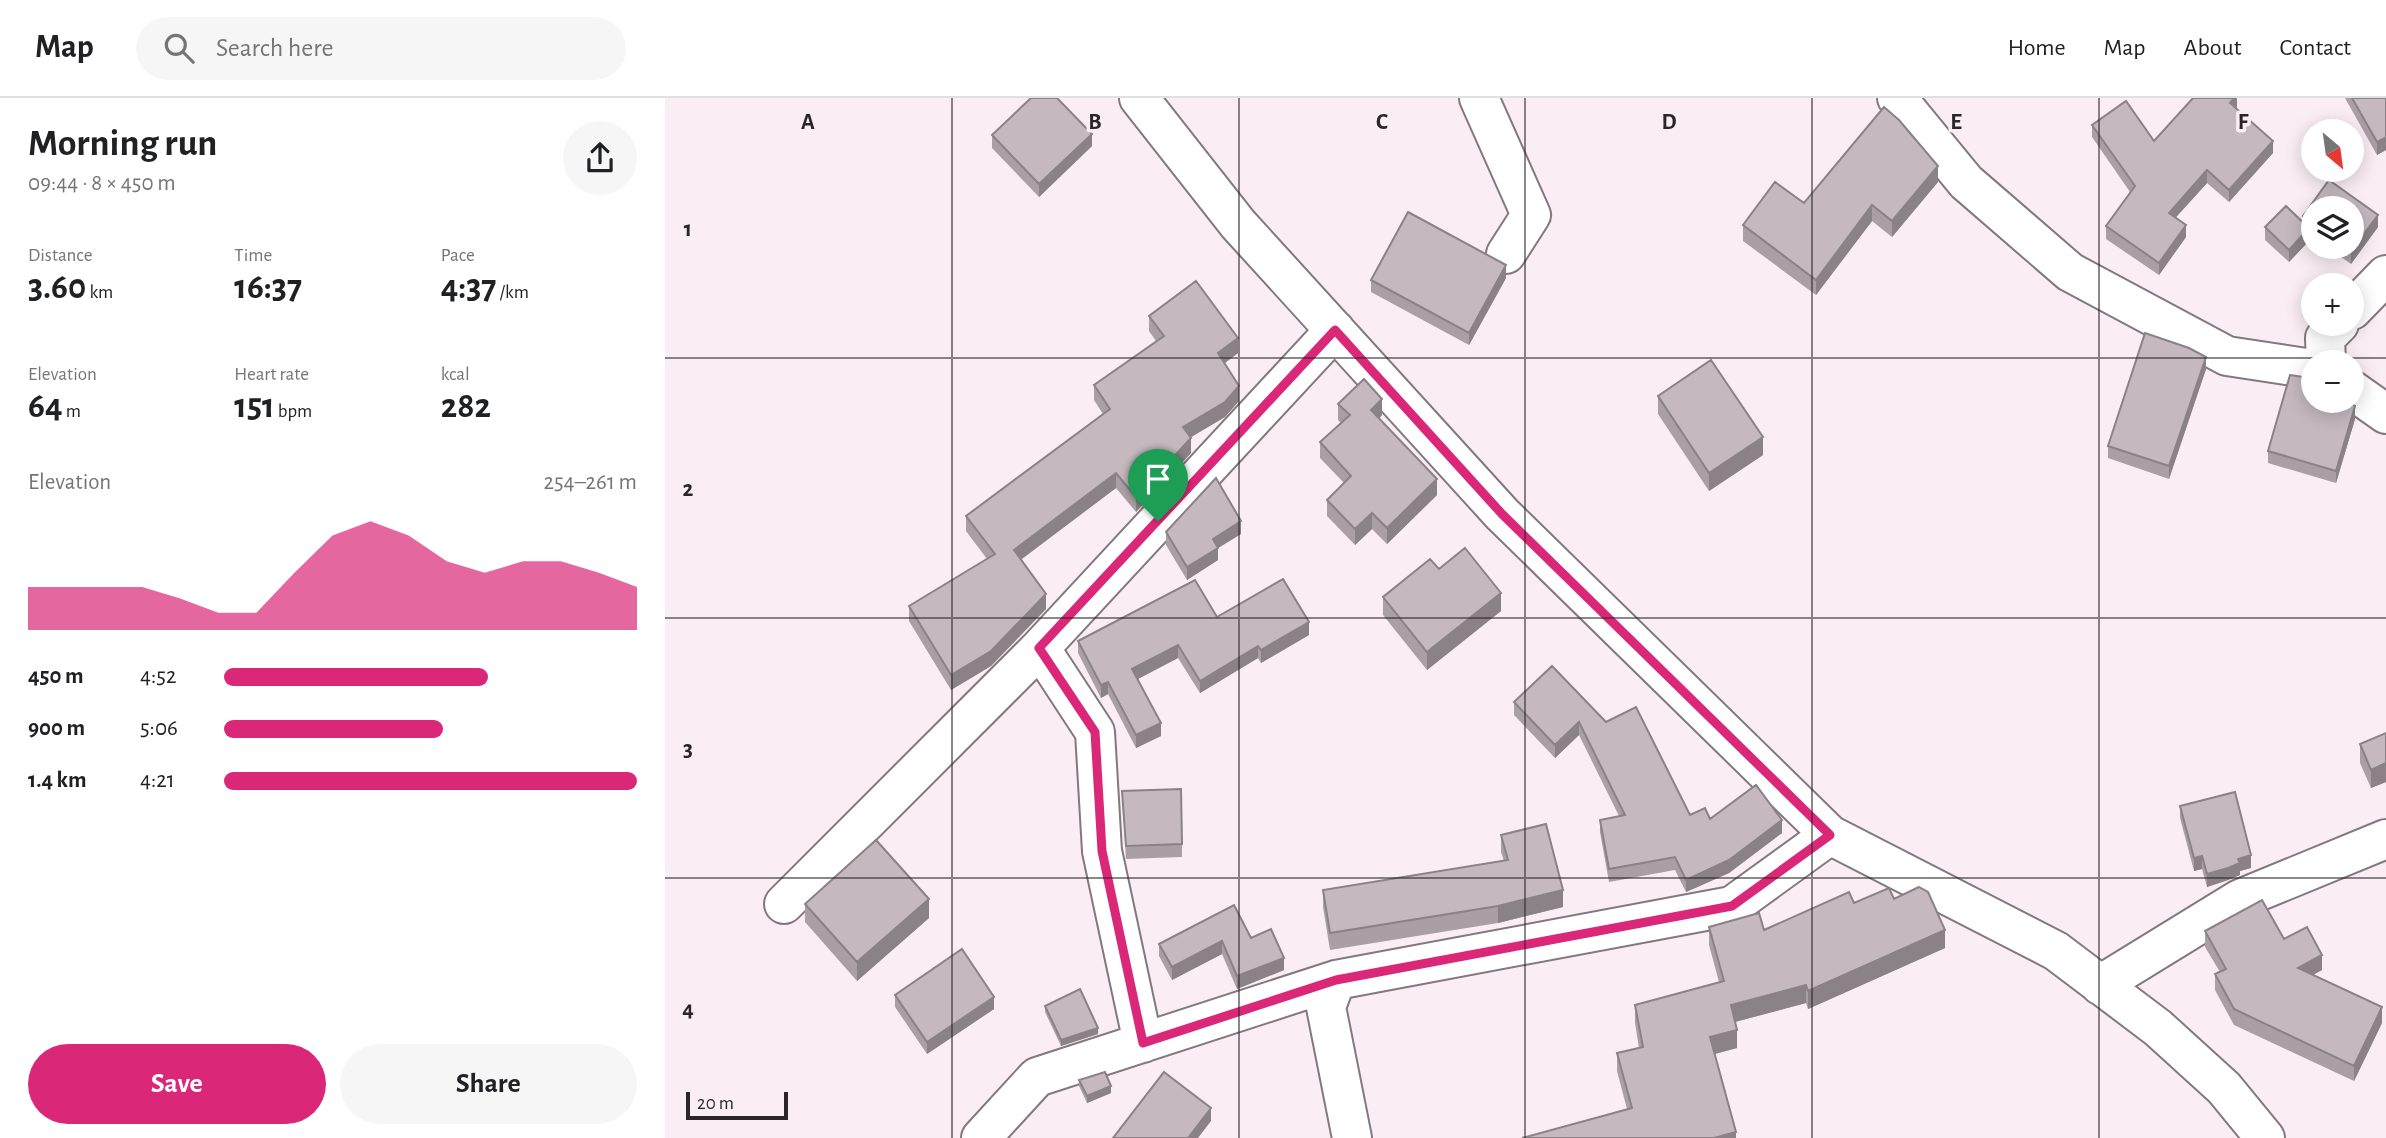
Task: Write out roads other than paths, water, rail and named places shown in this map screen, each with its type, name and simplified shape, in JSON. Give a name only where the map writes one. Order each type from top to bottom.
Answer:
[{"type":"street","points":[[1139,98],[1238,224],[1502,514],[1830,835],[2056,951],[2158,1028],[2224,1088],[2265,1138]]},
{"type":"street","points":[[1479,98],[1531,215],[1506,254]]},
{"type":"street","points":[[1897,98],[1966,182],[2070,272],[2227,356],[2301,367]]},
{"type":"street","points":[[2364,298],[2386,275]]},
{"type":"street","points":[[784,904],[1039,648],[1335,330]]},
{"type":"street","points":[[2364,398],[2386,414]]},
{"type":"street","points":[[1039,648],[1095,732],[1102,851],[1143,1043]]},
{"type":"street","points":[[981,1138],[1037,1077],[1336,980],[1732,906],[1830,835]]},
{"type":"street","points":[[2100,985],[2240,899],[2386,839]]},
{"type":"street","points":[[1336,980],[1326,1007],[1352,1138]]}]
